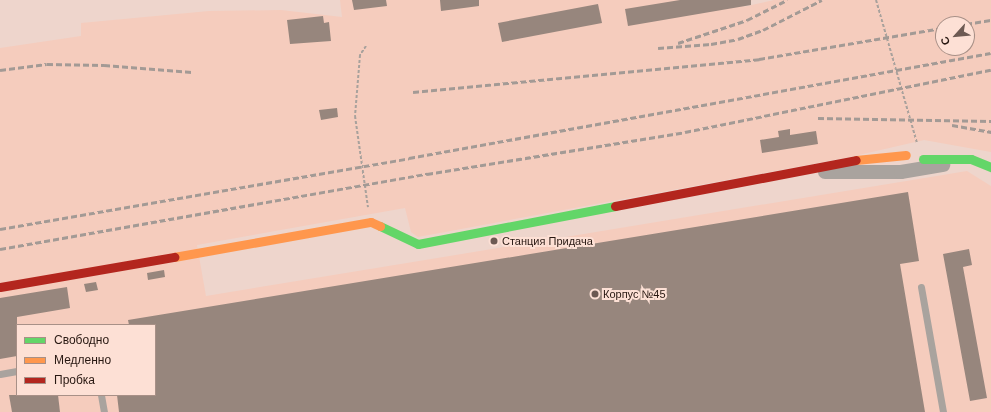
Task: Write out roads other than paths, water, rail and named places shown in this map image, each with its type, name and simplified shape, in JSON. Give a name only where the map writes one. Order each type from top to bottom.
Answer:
[{"type":"street","points":[[0,287],[371,222],[418,244],[878,156],[906,155]]},
{"type":"street","points":[[800,172],[910,172],[964,158]]},
{"type":"street","points":[[923,159],[964,158],[977,160],[991,167]]},
{"type":"lane","points":[[921,287],[943,412]]},
{"type":"lane","points":[[0,374],[16,371]]},
{"type":"lane","points":[[101,396],[104,412]]},
{"type":"railway","points":[[678,43],[747,20],[787,0]]},
{"type":"railway","points":[[658,48],[711,44],[738,39],[763,30],[822,0]]},
{"type":"railway","points":[[975,23],[991,20]]},
{"type":"railway","points":[[413,92],[759,59],[935,29]]},
{"type":"railway","points":[[0,229],[409,158],[991,53]]},
{"type":"railway","points":[[0,70],[47,64],[104,65],[192,72]]},
{"type":"railway","points":[[0,249],[427,174],[685,132],[991,70]]},
{"type":"railway","points":[[818,118],[991,121]]},
{"type":"railway","points":[[952,125],[991,132]]},
{"type":"place","name":"Станция Придача","points":[[494,241]]},
{"type":"place","name":"Корпус №45","points":[[595,294]]}]
